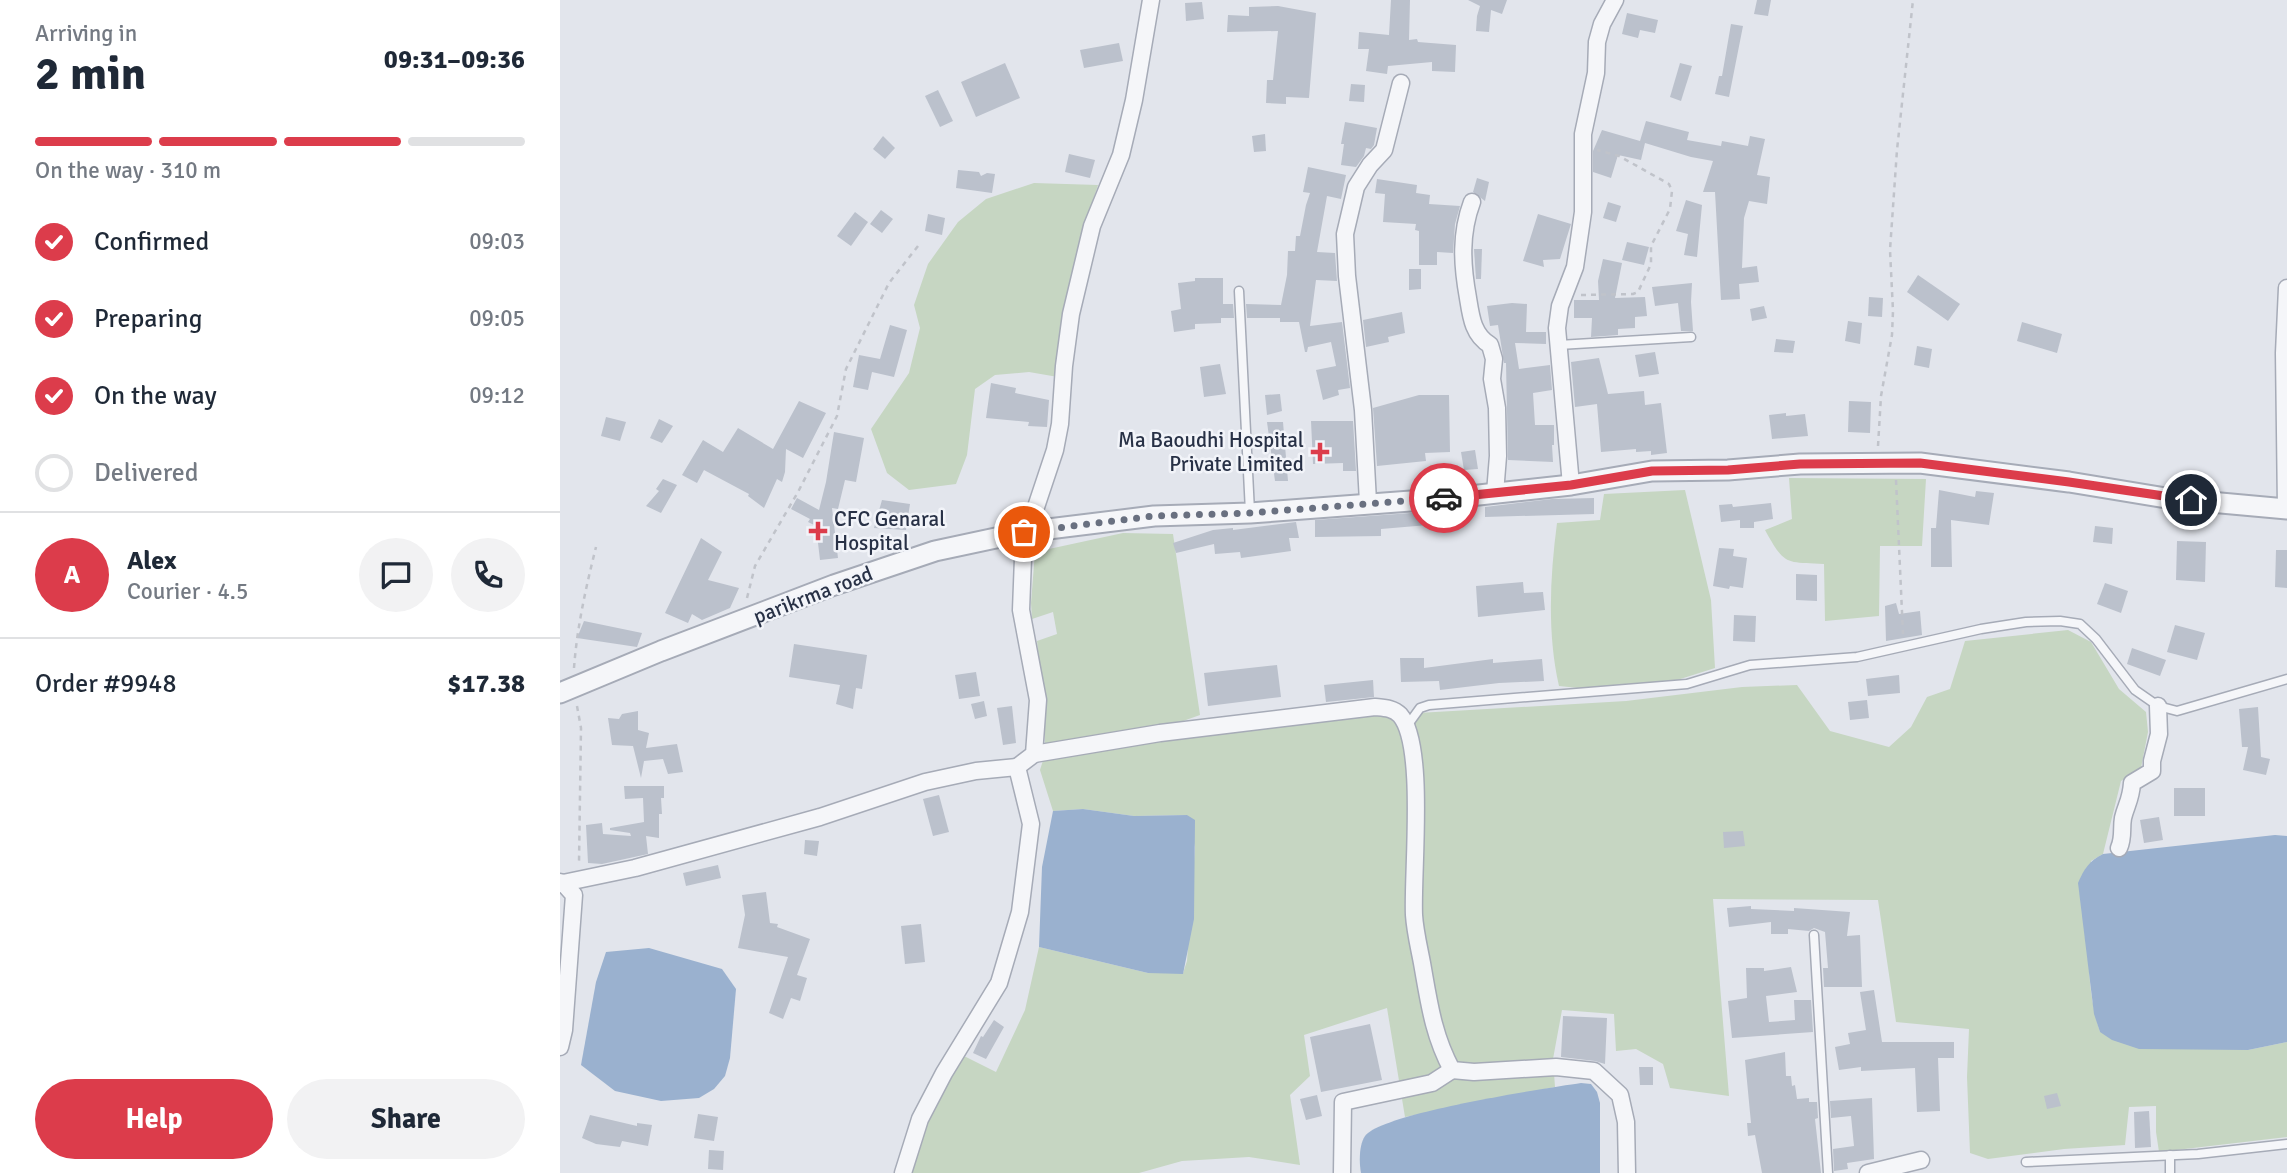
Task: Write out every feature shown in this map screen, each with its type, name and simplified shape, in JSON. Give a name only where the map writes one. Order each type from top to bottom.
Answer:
[{"type":"street","points":[[1034,754],[1038,700],[1021,610],[1024,532],[1036,507],[1055,450],[1071,314],[1092,226],[1121,155],[1134,100],[1151,0]]},
{"type":"street","points":[[1571,485],[1557,328],[1564,296],[1575,267],[1583,212],[1583,134],[1596,73],[1597,42],[1602,24],[1615,0]]},
{"type":"street","points":[[1368,502],[1363,410],[1347,276],[1345,234],[1356,187],[1370,165],[1384,150],[1401,83]]},
{"type":"street","points":[[1472,202],[1467,215],[1463,244],[1463,280],[1472,320],[1480,339],[1490,345],[1494,359],[1492,379],[1497,408],[1499,456],[1495,493]]},
{"type":"street","points":[[2287,288],[2284,353],[2287,509]]},
{"type":"street","name":"parikrma road","points":[[567,690],[834,585],[935,551],[1024,532],[1154,516],[1250,513],[1495,493],[1571,485],[1652,471],[1728,470],[1800,464],[1920,463],[2069,482],[2166,498],[2287,509]]},
{"type":"street","points":[[2119,848],[2123,838],[2123,818],[2131,799],[2132,783],[2151,771],[2159,734],[2158,706]]},
{"type":"street","points":[[560,1047],[564,1030],[574,895],[565,882],[635,868],[820,817],[925,782],[976,771],[1017,767],[1034,754],[1160,733],[1375,707],[1390,708],[1399,713],[1407,726],[1417,794],[1414,917],[1435,1034],[1452,1070]]},
{"type":"street","points":[[903,1173],[920,1119],[944,1073],[999,983],[1020,912],[1031,824],[1017,767]]},
{"type":"street","points":[[1342,1173],[1343,1102],[1432,1083],[1452,1070],[1474,1072],[1556,1067],[1594,1071],[1620,1095],[1626,1122],[1627,1173]]},
{"type":"street","points":[[1868,1173],[1921,1160]]},
{"type":"lane","points":[[1239,291],[1250,513]]},
{"type":"lane","points":[[1559,345],[1691,337]]},
{"type":"lane","points":[[1407,726],[1420,708],[1429,705],[1687,684],[1750,665],[1857,657],[1981,629],[2026,622],[2060,621],[2080,624],[2096,639],[2135,690],[2158,706],[2177,711],[2287,679]]},
{"type":"lane","points":[[1814,935],[1828,1173]]},
{"type":"lane","points":[[2026,1162],[2198,1154],[2287,1144]]},
{"type":"lane","points":[[2170,1155],[2170,1173]]},
{"type":"path","points":[[1903,648],[1881,396],[1893,311],[1890,250],[1897,150],[1913,0]]},
{"type":"path","points":[[1564,296],[1637,292],[1651,264],[1650,246],[1670,209],[1672,191],[1669,184],[1619,156],[1583,146]]},
{"type":"path","points":[[751,618],[747,596],[755,566],[798,492],[837,416],[846,369],[889,283],[918,246]]},
{"type":"path","points":[[565,882],[581,728],[567,690],[596,547]]},
{"type":"green space","points":[[1034,183],[1098,185],[1083,230],[1058,377],[1029,372],[995,375],[975,389],[967,455],[956,484],[909,490],[887,473],[871,429],[909,373],[920,328],[914,305],[928,264],[958,222],[986,199]]},
{"type":"green space","points":[[1789,478],[1926,479],[1922,546],[1880,546],[1879,616],[1825,621],[1824,564],[1793,562],[1777,550],[1765,530],[1792,519]]},
{"type":"green space","points":[[1685,490],[1711,600],[1715,668],[1652,688],[1608,691],[1559,686],[1551,605],[1557,523],[1600,520],[1604,494]]},
{"type":"green space","points":[[1123,533],[1173,534],[1200,715],[1172,725],[1045,747],[1037,641],[1057,634],[1053,612],[1032,619],[1035,552]]},
{"type":"green space","points":[[2068,630],[2091,642],[2119,689],[2146,712],[2148,732],[2141,768],[2121,781],[2103,854],[2091,861],[2089,968],[2094,1011],[2100,1032],[2248,1050],[2287,1042],[2287,1137],[2159,1152],[2156,1106],[2129,1107],[2125,1145],[2064,1149],[1988,1159],[1970,1153],[1967,1077],[1969,1029],[1896,1022],[1878,900],[1713,899],[1729,1096],[1670,1088],[1663,1064],[1636,1049],[1616,1051],[1614,1014],[1562,1010],[1553,1059],[1555,1087],[1405,1117],[1387,1008],[1304,1035],[1310,1076],[1290,1095],[1300,1165],[1249,1157],[1182,1161],[1139,1173],[907,1173],[925,1125],[960,1054],[996,1072],[1025,1010],[1039,947],[1148,973],[1183,973],[1187,961],[1195,847],[1187,815],[1134,816],[1083,809],[1053,811],[1040,770],[1045,754],[1366,716],[1626,701],[1742,687],[1797,685],[1830,731],[1889,747],[1911,727],[1927,697],[1950,689],[1965,641]]},
{"type":"water","points":[[1083,809],[1134,816],[1187,815],[1195,820],[1194,919],[1183,974],[1148,973],[1039,947],[1042,867],[1053,811]]},
{"type":"water","points":[[2275,835],[2287,836],[2287,1042],[2248,1050],[2139,1049],[2112,1040],[2100,1032],[2094,1014],[2078,883],[2087,866],[2103,854]]},
{"type":"water","points":[[649,948],[722,969],[736,989],[730,1058],[725,1076],[714,1089],[699,1098],[661,1101],[615,1091],[581,1065],[596,982],[606,952]]},
{"type":"water","points":[[1581,1083],[1591,1084],[1600,1103],[1600,1173],[1361,1173],[1360,1154],[1363,1140],[1377,1127],[1431,1110]]},
{"type":"building","points":[[1391,0],[1410,0],[1409,40],[1456,45],[1455,72],[1432,71],[1432,62],[1388,66],[1387,74],[1366,71],[1369,49],[1358,49],[1359,32],[1389,35]]},
{"type":"building","points":[[1468,0],[1507,0],[1502,14],[1491,10],[1489,32],[1476,31],[1480,6]]},
{"type":"building","points":[[1757,0],[1771,0],[1768,16],[1754,14]]},
{"type":"building","points":[[1202,2],[1204,19],[1186,21],[1185,3]]},
{"type":"building","points":[[1278,6],[1316,13],[1309,98],[1286,97],[1286,104],[1266,103],[1267,80],[1273,80],[1278,31],[1227,32],[1228,15],[1249,16],[1249,7]]},
{"type":"building","points":[[1627,13],[1658,20],[1655,33],[1640,30],[1638,38],[1622,34]]},
{"type":"building","points":[[1731,24],[1743,26],[1729,97],[1715,94],[1719,76],[1722,76]]},
{"type":"building","points":[[1119,43],[1123,61],[1084,68],[1080,50]]},
{"type":"building","points":[[1005,63],[1020,98],[976,117],[961,82]]},
{"type":"building","points":[[1680,63],[1692,66],[1681,101],[1670,97]]},
{"type":"building","points":[[1351,84],[1365,85],[1364,102],[1349,101]]},
{"type":"building","points":[[938,90],[953,121],[940,127],[925,96]]},
{"type":"building","points":[[1646,121],[1689,132],[1687,140],[1721,146],[1722,141],[1748,146],[1750,136],[1765,139],[1757,175],[1770,177],[1767,204],[1749,201],[1744,218],[1742,268],[1757,266],[1759,282],[1739,284],[1740,299],[1721,300],[1715,192],[1703,192],[1713,161],[1645,143],[1641,160],[1618,155],[1611,178],[1593,172],[1593,151],[1602,130],[1640,141]]},
{"type":"building","points":[[1345,122],[1377,128],[1374,145],[1371,149],[1366,148],[1356,167],[1341,165]]},
{"type":"building","points":[[1265,134],[1266,151],[1254,152],[1252,136]]},
{"type":"building","points":[[883,136],[895,148],[885,159],[873,149]]},
{"type":"building","points":[[1069,154],[1095,160],[1090,178],[1065,172]]},
{"type":"building","points":[[1308,167],[1346,175],[1341,199],[1327,196],[1317,252],[1335,253],[1337,281],[1316,280],[1310,326],[1342,322],[1350,388],[1338,390],[1339,395],[1323,400],[1316,370],[1336,366],[1331,342],[1308,347],[1305,352],[1299,322],[1280,322],[1280,318],[1247,318],[1246,304],[1281,305],[1288,251],[1295,251],[1296,236],[1300,236],[1310,193],[1303,192]]},
{"type":"building","points":[[958,170],[979,172],[981,176],[987,173],[995,174],[992,193],[956,188]]},
{"type":"building","points":[[1477,178],[1489,182],[1485,201],[1473,192]]},
{"type":"building","points":[[1377,179],[1417,185],[1416,193],[1430,195],[1429,204],[1460,206],[1455,224],[1453,253],[1437,252],[1437,265],[1419,265],[1419,231],[1415,230],[1416,224],[1383,222],[1385,194],[1375,193]]},
{"type":"building","points":[[1686,200],[1702,205],[1697,257],[1684,255],[1688,234],[1676,231]]},
{"type":"building","points":[[1608,202],[1621,206],[1616,222],[1603,218]]},
{"type":"building","points":[[881,210],[893,219],[882,233],[870,224]]},
{"type":"building","points":[[855,212],[868,222],[851,246],[837,236]]},
{"type":"building","points":[[928,214],[945,218],[942,235],[925,231]]},
{"type":"building","points":[[1538,214],[1571,224],[1560,259],[1543,260],[1544,267],[1523,261]]},
{"type":"building","points":[[1627,242],[1649,247],[1644,265],[1622,260]]},
{"type":"building","points":[[1474,249],[1482,249],[1481,279],[1476,279]]},
{"type":"building","points":[[1603,259],[1622,263],[1615,298],[1645,297],[1647,316],[1635,317],[1635,328],[1618,329],[1618,335],[1591,337],[1592,318],[1574,318],[1574,300],[1599,300],[1598,281]]},
{"type":"building","points":[[1409,269],[1421,269],[1421,289],[1409,290]]},
{"type":"building","points":[[1918,275],[1960,304],[1948,321],[1907,292]]},
{"type":"building","points":[[1195,278],[1223,278],[1223,304],[1233,304],[1234,318],[1221,318],[1221,323],[1195,324],[1195,329],[1174,332],[1171,311],[1181,309],[1178,283],[1195,281]]},
{"type":"building","points":[[1692,283],[1693,331],[1681,331],[1678,303],[1655,306],[1652,287]]},
{"type":"building","points":[[1869,297],[1883,298],[1882,317],[1868,316]]},
{"type":"building","points":[[1527,304],[1526,332],[1546,332],[1546,344],[1515,343],[1519,369],[1550,365],[1552,390],[1533,393],[1535,425],[1554,425],[1553,462],[1508,460],[1506,363],[1498,325],[1490,326],[1487,306]]},
{"type":"building","points":[[1764,306],[1767,318],[1752,321],[1750,309]]},
{"type":"building","points":[[1402,312],[1405,333],[1388,337],[1389,342],[1366,347],[1363,320]]},
{"type":"building","points":[[1848,321],[1862,323],[1860,344],[1845,341]]},
{"type":"building","points":[[2022,322],[2062,334],[2057,353],[2017,341]]},
{"type":"building","points":[[890,325],[907,330],[894,377],[872,372],[868,390],[853,387],[859,355],[880,359]]},
{"type":"building","points":[[1776,339],[1795,341],[1793,353],[1774,352]]},
{"type":"building","points":[[1917,346],[1932,349],[1929,368],[1914,365]]},
{"type":"building","points":[[1655,352],[1659,374],[1639,377],[1635,355]]},
{"type":"building","points":[[1599,358],[1608,394],[1644,391],[1645,405],[1661,403],[1667,453],[1651,455],[1651,451],[1636,452],[1636,449],[1601,452],[1597,404],[1575,407],[1571,362]]},
{"type":"building","points":[[1220,364],[1226,394],[1204,397],[1200,367]]},
{"type":"building","points":[[991,383],[1016,388],[1015,393],[1049,400],[1047,427],[1028,426],[1029,422],[986,418]]},
{"type":"building","points":[[1280,394],[1282,411],[1267,415],[1265,395]]},
{"type":"building","points":[[1419,395],[1449,395],[1450,452],[1425,453],[1426,461],[1377,466],[1373,408]]},
{"type":"building","points":[[799,401],[826,413],[803,458],[786,449],[782,482],[777,479],[764,508],[748,496],[749,494],[704,470],[697,483],[682,475],[703,440],[723,452],[738,428],[773,449]]},
{"type":"building","points":[[1849,401],[1871,402],[1870,433],[1848,432]]},
{"type":"building","points":[[1786,413],[1786,416],[1805,414],[1808,436],[1772,439],[1769,415]]},
{"type":"building","points":[[606,417],[626,422],[620,441],[601,436]]},
{"type":"building","points":[[659,419],[673,426],[662,443],[650,438]]},
{"type":"building","points":[[1311,421],[1353,421],[1356,471],[1343,471],[1343,463],[1313,464]]},
{"type":"building","points":[[1267,422],[1283,422],[1288,481],[1275,481]]},
{"type":"building","points":[[834,432],[864,438],[856,482],[845,480],[838,509],[832,508],[838,558],[820,560],[816,526],[808,522],[810,519],[791,509],[797,498],[819,510]]},
{"type":"building","points":[[1475,450],[1478,469],[1464,470],[1461,452]]},
{"type":"building","points":[[663,479],[677,485],[661,513],[646,506],[659,491],[656,489]]},
{"type":"building","points":[[1939,490],[1975,497],[1976,491],[1994,493],[1989,525],[1951,520],[1952,567],[1931,567],[1931,528],[1936,528]]},
{"type":"building","points":[[1594,498],[1594,514],[1485,517],[1485,507],[1552,499]]},
{"type":"building","points":[[882,500],[910,504],[906,530],[874,528]]},
{"type":"building","points":[[1771,503],[1773,519],[1754,522],[1754,528],[1740,528],[1740,520],[1721,522],[1719,505],[1732,504],[1733,507]]},
{"type":"building","points":[[1466,509],[1466,522],[1440,522],[1381,529],[1381,536],[1315,537],[1315,520]]},
{"type":"building","points":[[1296,522],[1299,538],[1289,538],[1291,551],[1241,558],[1240,552],[1215,554],[1214,544],[1176,553],[1173,543],[1213,530]]},
{"type":"building","points":[[2095,526],[2113,528],[2112,544],[2093,542]]},
{"type":"building","points":[[701,538],[722,552],[708,580],[739,588],[730,608],[702,620],[692,614],[688,623],[665,613]]},
{"type":"building","points":[[2177,541],[2206,542],[2205,582],[2176,580]]},
{"type":"building","points":[[1719,548],[1734,549],[1733,556],[1747,558],[1743,588],[1713,586]]},
{"type":"building","points":[[2276,550],[2287,550],[2287,588],[2275,587]]},
{"type":"building","points":[[1796,574],[1817,575],[1817,601],[1796,600]]},
{"type":"building","points":[[1523,582],[1524,593],[1543,592],[1545,610],[1478,617],[1476,586]]},
{"type":"building","points":[[2105,583],[2128,591],[2121,613],[2097,604]]},
{"type":"building","points":[[1896,603],[1899,614],[1920,611],[1922,635],[1886,641],[1885,606]]},
{"type":"building","points":[[1734,615],[1756,616],[1755,642],[1733,641]]},
{"type":"building","points":[[584,621],[642,633],[637,647],[577,638]]},
{"type":"building","points":[[2175,625],[2205,633],[2197,660],[2167,652]]},
{"type":"building","points":[[794,644],[867,655],[862,689],[856,688],[853,709],[836,704],[840,685],[789,677]]},
{"type":"building","points":[[2132,648],[2166,660],[2160,676],[2127,664]]},
{"type":"building","points":[[1400,658],[1424,658],[1424,668],[1493,659],[1493,663],[1542,659],[1544,681],[1440,690],[1439,681],[1401,682]]},
{"type":"building","points":[[1277,665],[1281,697],[1208,706],[1204,673]]},
{"type":"building","points":[[976,672],[980,696],[959,699],[955,675]]},
{"type":"building","points":[[1899,675],[1900,693],[1868,696],[1866,679]]},
{"type":"building","points":[[1373,680],[1374,697],[1326,702],[1324,685]]},
{"type":"building","points":[[1867,700],[1869,718],[1850,720],[1848,702]]},
{"type":"building","points":[[984,701],[987,716],[975,719],[971,704]]},
{"type":"building","points":[[1012,706],[1016,743],[1003,745],[997,708]]},
{"type":"building","points":[[2258,707],[2261,757],[2270,759],[2266,775],[2243,770],[2248,747],[2242,747],[2239,709]]},
{"type":"building","points":[[638,711],[638,730],[649,733],[646,748],[677,744],[683,772],[668,774],[663,759],[644,761],[641,778],[633,746],[612,745],[608,718],[619,719],[622,714]]},
{"type":"building","points":[[624,786],[664,786],[664,798],[661,798],[662,814],[659,814],[659,838],[646,836],[648,854],[602,864],[588,863],[586,825],[602,823],[603,834],[631,836],[630,833],[610,828],[644,822],[643,798],[625,799]]},
{"type":"building","points":[[2174,788],[2205,788],[2205,816],[2174,816]]},
{"type":"building","points":[[939,795],[949,832],[933,836],[923,799]]},
{"type":"building","points":[[2159,817],[2163,840],[2144,843],[2140,820]]},
{"type":"building","points":[[1743,831],[1745,846],[1724,848],[1723,832]]},
{"type":"building","points":[[805,840],[819,841],[817,856],[804,854]]},
{"type":"building","points":[[718,865],[721,878],[686,886],[683,873]]},
{"type":"building","points":[[766,892],[770,923],[810,939],[797,975],[807,978],[800,1001],[791,998],[783,1019],[769,1013],[788,957],[738,948],[745,915],[742,895]]},
{"type":"building","points":[[1751,906],[1751,909],[1794,911],[1794,908],[1850,912],[1847,936],[1860,935],[1862,987],[1824,987],[1823,968],[1828,968],[1825,932],[1814,928],[1809,931],[1788,929],[1788,934],[1771,934],[1771,922],[1729,927],[1727,908]]},
{"type":"building","points":[[921,924],[925,962],[905,964],[901,926]]},
{"type":"building","points":[[1791,967],[1797,992],[1766,996],[1769,1022],[1795,1020],[1794,1000],[1811,1000],[1813,1032],[1732,1038],[1728,1001],[1747,998],[1746,968],[1764,968],[1764,971]]},
{"type":"building","points":[[1874,990],[1882,1042],[1954,1042],[1954,1058],[1938,1058],[1940,1111],[1917,1112],[1915,1068],[1861,1071],[1861,1067],[1839,1070],[1835,1047],[1850,1044],[1848,1033],[1866,1030],[1860,992]]},
{"type":"building","points":[[1563,1016],[1607,1018],[1605,1064],[1561,1057]]},
{"type":"building","points":[[994,1020],[1004,1027],[986,1059],[973,1053],[981,1036],[983,1037]]},
{"type":"building","points":[[1370,1024],[1382,1080],[1321,1092],[1310,1037]]},
{"type":"building","points":[[1785,1052],[1786,1076],[1791,1076],[1797,1099],[1809,1098],[1809,1102],[1817,1102],[1818,1118],[1815,1119],[1821,1173],[1762,1173],[1755,1135],[1748,1136],[1747,1123],[1751,1123],[1745,1060]]},
{"type":"building","points":[[1639,1067],[1653,1067],[1653,1085],[1640,1085]]},
{"type":"building","points":[[2057,1093],[2061,1106],[2047,1109],[2044,1096]]},
{"type":"building","points":[[1317,1095],[1322,1116],[1306,1120],[1300,1099]]},
{"type":"building","points":[[1872,1098],[1874,1159],[1847,1163],[1848,1169],[1834,1171],[1833,1149],[1854,1146],[1851,1116],[1831,1118],[1830,1101]]},
{"type":"building","points":[[2149,1111],[2151,1147],[2135,1148],[2134,1112]]},
{"type":"building","points":[[698,1114],[718,1117],[714,1141],[694,1138]]},
{"type":"building","points":[[590,1115],[637,1126],[637,1123],[652,1125],[648,1146],[622,1141],[620,1147],[596,1144],[582,1138]]},
{"type":"building","points":[[709,1150],[724,1151],[723,1170],[708,1169]]},
{"type":"way so far","points":[[1024,532],[1154,516],[1250,513],[1444,498]]},
{"type":"place","name":"Ma Baoudhi Hospital Private Limited","points":[[1320,452]]},
{"type":"place","name":"CFC Genaral Hospital","points":[[818,531]]},
{"type":"route","points":[[1444,498],[1571,485],[1652,471],[1728,470],[1800,464],[1920,463],[2191,500]]}]
